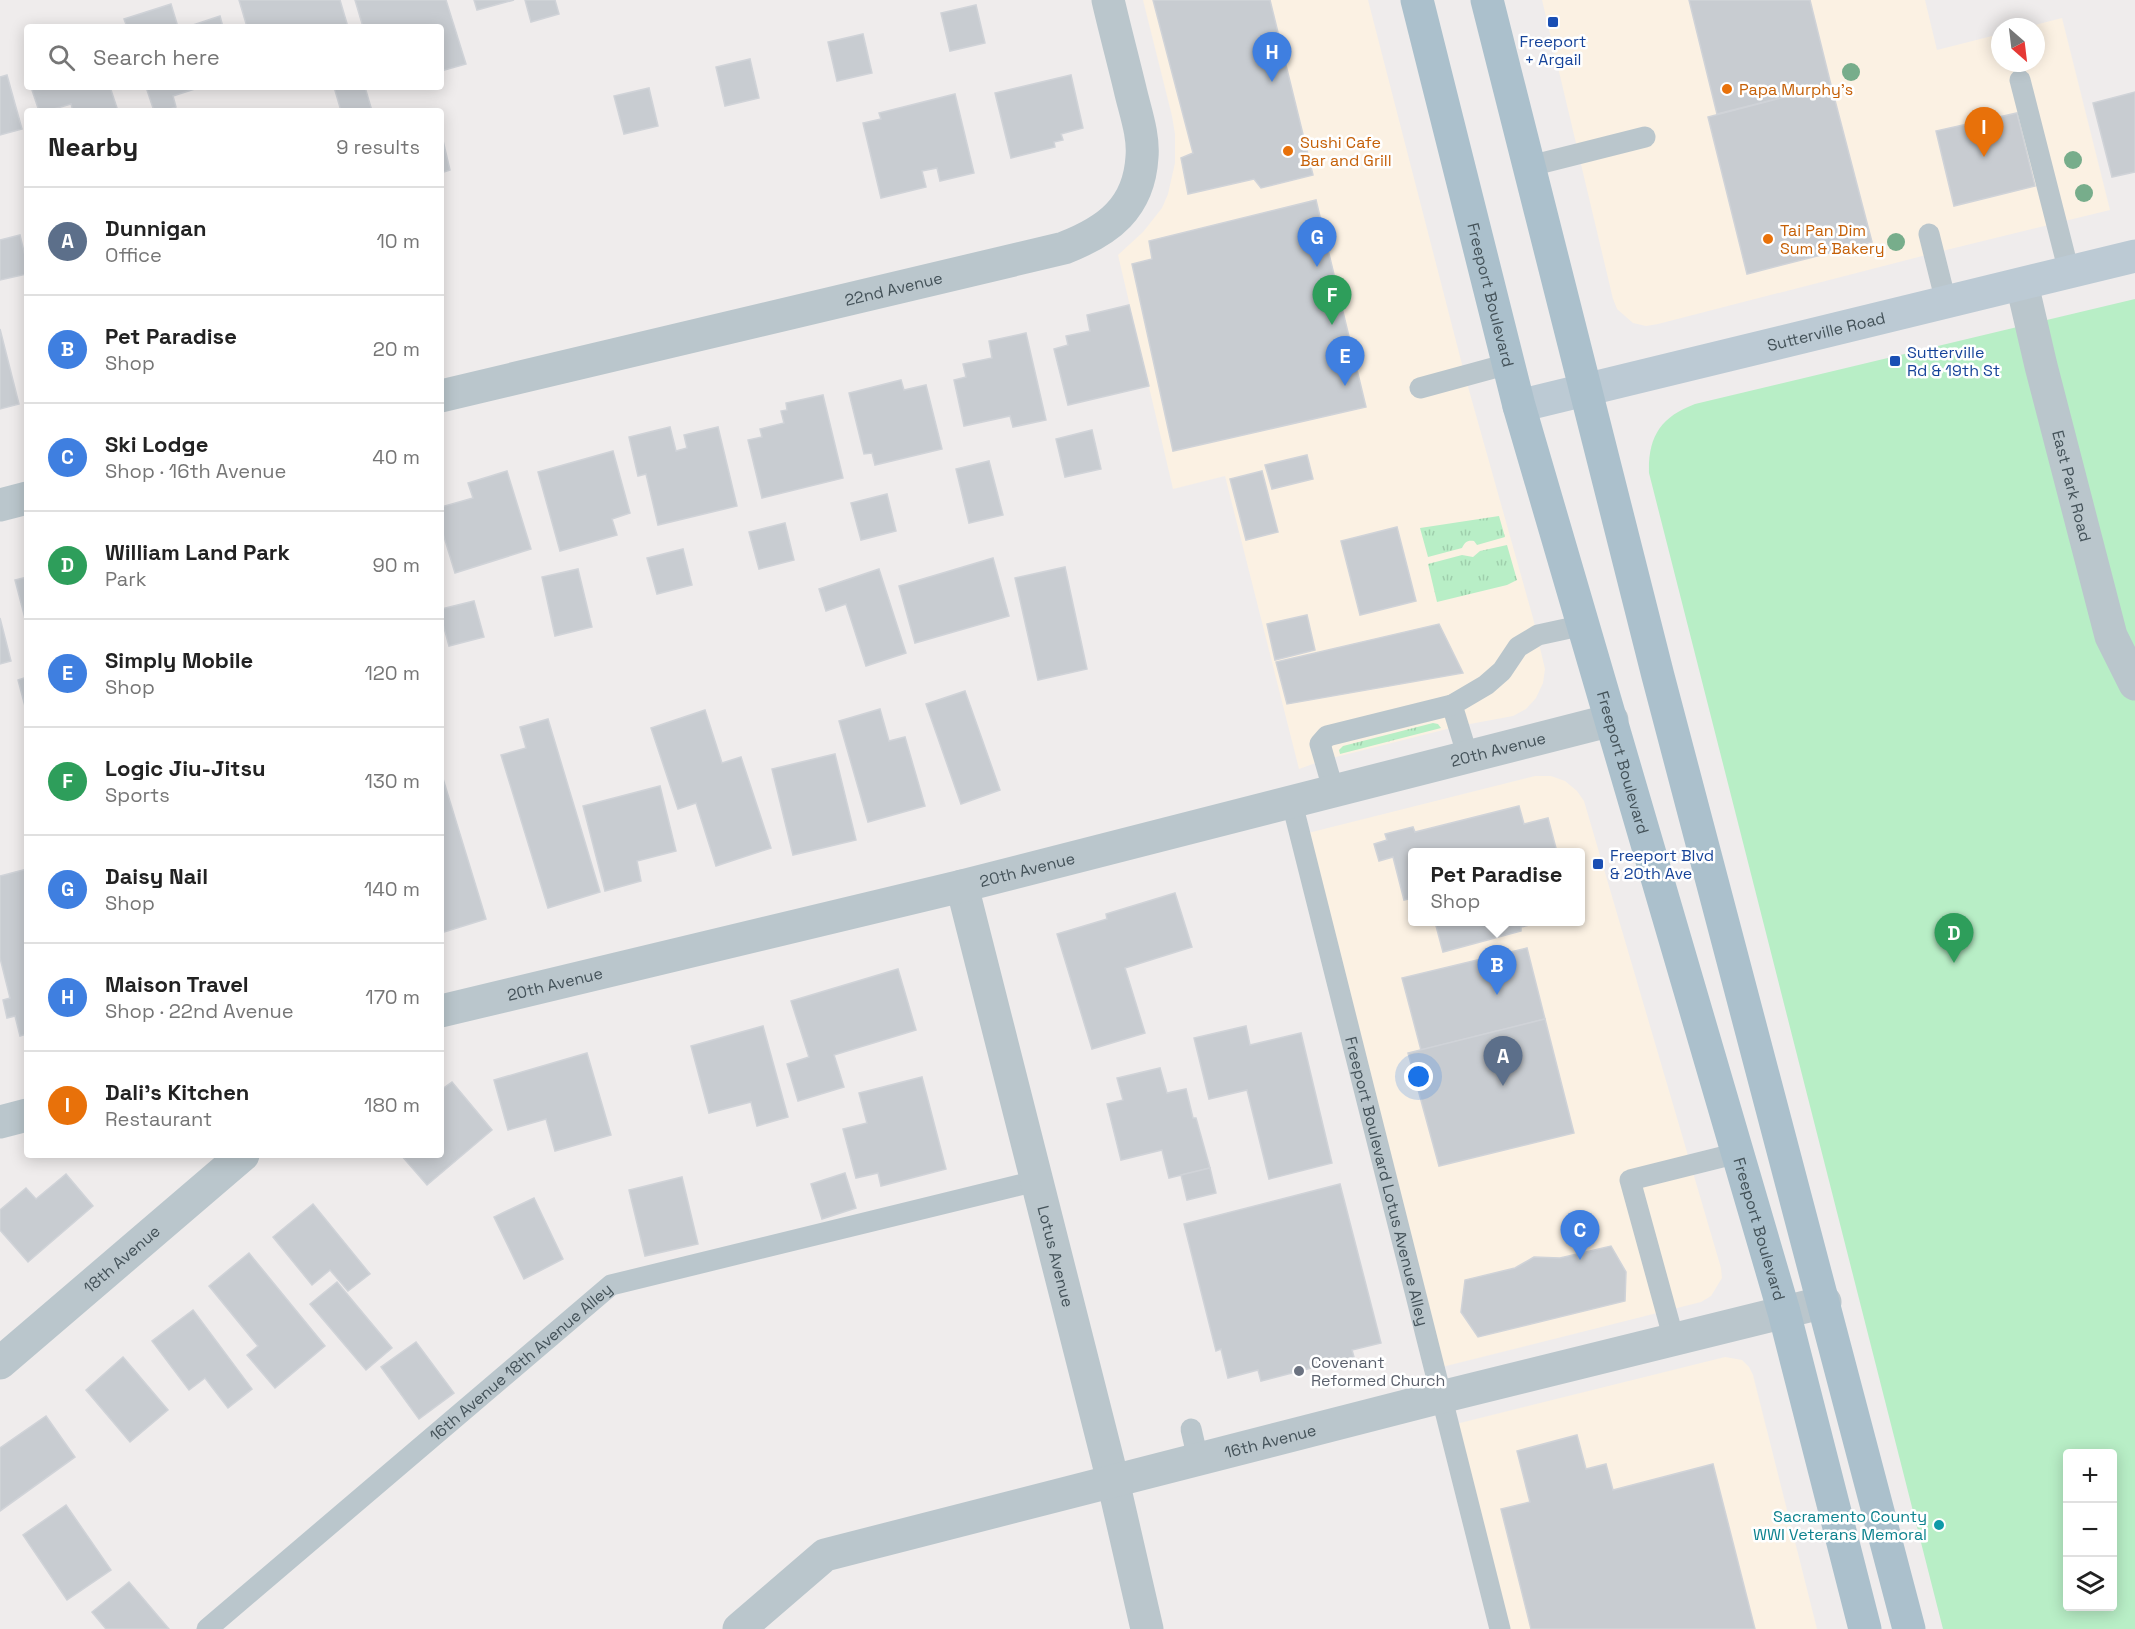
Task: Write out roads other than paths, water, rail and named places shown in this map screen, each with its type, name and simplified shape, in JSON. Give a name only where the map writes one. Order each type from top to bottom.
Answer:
[{"type":"main road","name":"Freeport Boulevard","points":[[1417,0],[1519,406],[1784,1312],[1865,1629]]},
{"type":"main road","points":[[1487,0],[1658,676],[1910,1629]]},
{"type":"main road","name":"Sutterville Road","points":[[1519,406],[2135,256]]},
{"type":"street","name":"22nd Avenue","points":[[444,395],[1064,248],[1090,238],[1111,223],[1127,205],[1138,183],[1143,155],[1139,126],[1108,0]]},
{"type":"street","name":"East Park Road","points":[[2022,284],[2111,636],[2135,684]]},
{"type":"street","points":[[0,505],[24,499]]},
{"type":"street","name":"20th Avenue","points":[[444,1010],[962,886],[1612,720]]},
{"type":"street","name":"Lotus Avenue","points":[[962,886],[1113,1481],[1147,1629]]},
{"type":"street","points":[[0,1122],[24,1116]]},
{"type":"street","name":"18th Avenue","points":[[0,1363],[239,1158]]},
{"type":"street","name":"16th Avenue","points":[[739,1629],[825,1555],[1113,1481],[1194,1444],[1441,1397],[1825,1302]]},
{"type":"lane","points":[[2020,80],[2069,272]]},
{"type":"lane","points":[[1530,166],[1645,137]]},
{"type":"lane","points":[[1929,234],[1946,302]]},
{"type":"lane","points":[[1420,388],[1508,364]]},
{"type":"lane","points":[[1334,792],[1320,744],[1327,736],[1452,705],[1485,685],[1502,671],[1518,647],[1538,635],[1584,625]]},
{"type":"lane","points":[[1452,705],[1468,757]]},
{"type":"lane","name":"Freeport Boulevard Lotus Avenue Alley","points":[[1292,803],[1500,1629]]},
{"type":"lane","points":[[1674,1340],[1630,1180],[1738,1153]]},
{"type":"lane","name":"16th Avenue 18th Avenue Alley","points":[[207,1629],[611,1285],[1036,1181]]},
{"type":"place","name":"Freeport + Argail","points":[[1553,22]]},
{"type":"place","name":"Maison Travel","points":[[1272,82]]},
{"type":"place","name":"Papa Murphy's","points":[[1727,89]]},
{"type":"place","name":"Sushi Cafe Bar and Grill","points":[[1288,151]]},
{"type":"place","name":"Dali's Kitchen","points":[[1984,157]]},
{"type":"place","name":"Tai Pan Dim Sum & Bakery","points":[[1768,239]]},
{"type":"place","name":"Daisy Nail","points":[[1317,267]]},
{"type":"place","name":"Logic Jiu-Jitsu","points":[[1332,325]]},
{"type":"place","name":"Sutterville Rd & 19th St","points":[[1895,361]]},
{"type":"place","name":"Simply Mobile","points":[[1345,386]]},
{"type":"place","name":"Freeport Blvd & 20th Ave","points":[[1598,864]]},
{"type":"place","name":"William Land Park","points":[[1954,963]]},
{"type":"place","name":"Pet Paradise","points":[[1497,995]]},
{"type":"place","name":"Dunnigan","points":[[1503,1086]]},
{"type":"place","name":"Ski Lodge","points":[[1580,1260]]},
{"type":"place","name":"Covenant Reformed Church","points":[[1299,1371]]},
{"type":"place","name":"Sacramento County WWI Veterans Memoral","points":[[1939,1525]]}]
